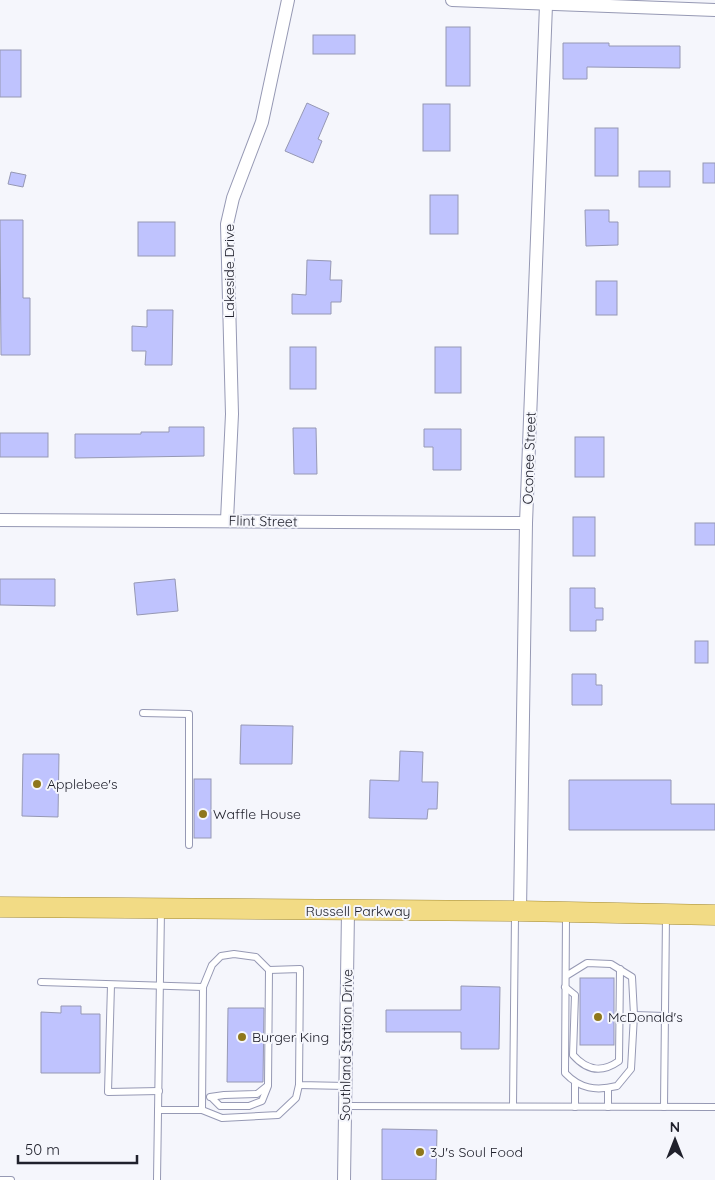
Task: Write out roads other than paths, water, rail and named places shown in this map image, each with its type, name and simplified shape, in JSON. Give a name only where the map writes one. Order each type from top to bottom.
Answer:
[{"type":"main road","name":"Russell Parkway","points":[[0,907],[517,911],[715,915]]},
{"type":"street","name":"Lakeside Drive","points":[[227,520],[232,414],[228,224],[233,198],[262,122],[288,0]]},
{"type":"street","points":[[452,0],[715,10]]},
{"type":"street","name":"Oconee Street","points":[[517,911],[526,523],[546,5]]},
{"type":"street","name":"Flint Street","points":[[0,520],[526,523]]},
{"type":"street","name":"Southland Station Drive","points":[[344,1180],[348,911]]},
{"type":"lane","points":[[142,713],[189,714],[189,845]]},
{"type":"lane","points":[[157,1180],[161,909]]},
{"type":"lane","points":[[513,1106],[517,911]]},
{"type":"lane","points":[[566,912],[564,1073],[575,1084],[595,1090],[617,1086],[631,1070],[634,1015],[632,977],[611,964],[587,963],[566,976]]},
{"type":"lane","points":[[664,1106],[666,914]]},
{"type":"lane","points":[[202,1110],[203,987],[212,965],[221,956],[234,954],[256,957],[269,970],[268,1086],[262,1101],[249,1106],[220,1106],[212,1098]]},
{"type":"lane","points":[[158,1110],[202,1110],[222,1118],[278,1115],[296,1098],[299,1085],[300,969],[269,970]]},
{"type":"lane","points":[[565,987],[575,995],[574,1055],[580,1063],[596,1070],[608,1069],[619,1061],[620,969]]},
{"type":"lane","points":[[42,982],[203,987]]},
{"type":"lane","points":[[111,985],[108,1092],[159,1091]]},
{"type":"lane","points":[[634,1015],[665,1016]]},
{"type":"lane","points":[[575,1084],[575,1106]]},
{"type":"lane","points":[[299,1085],[346,1086]]},
{"type":"lane","points":[[203,1096],[212,1098],[224,1095],[257,1094],[268,1086]]},
{"type":"lane","points":[[608,1088],[608,1106]]},
{"type":"lane","points":[[345,1106],[715,1106]]},
{"type":"lane","points":[[0,1180],[11,1180]]},
{"type":"place","name":"Applebee's","points":[[37,784]]},
{"type":"place","name":"Waffle House","points":[[203,814]]},
{"type":"place","name":"McDonald's","points":[[598,1017]]},
{"type":"place","name":"Burger King","points":[[242,1037]]},
{"type":"place","name":"3J's Soul Food","points":[[420,1152]]}]
